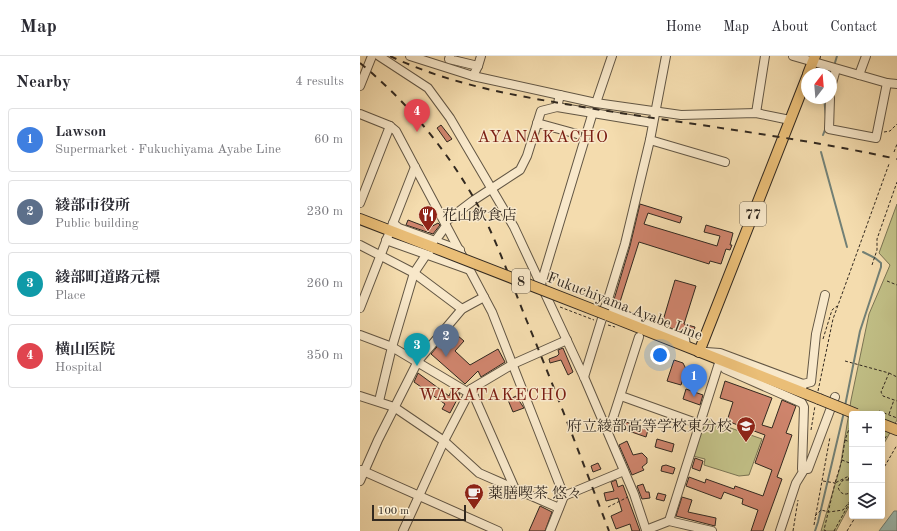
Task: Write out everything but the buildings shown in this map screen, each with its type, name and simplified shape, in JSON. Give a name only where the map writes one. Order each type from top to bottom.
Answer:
[{"type":"main road","name":"77","points":[[700,352],[801,92]]},
{"type":"main road","name":"Fukuchiyama Ayabe Line","points":[[360,219],[390,231],[435,245],[606,311],[700,352],[849,411]]},
{"type":"main road","points":[[885,425],[897,430]]},
{"type":"street","points":[[360,86],[372,56]]},
{"type":"street","points":[[379,56],[428,88],[450,118],[514,226],[584,377],[634,494],[646,530],[669,521],[712,531]]},
{"type":"street","points":[[410,56],[473,76],[560,95],[654,112],[681,114],[756,113],[790,120]]},
{"type":"street","points":[[450,56],[449,59],[478,66]]},
{"type":"street","points":[[473,76],[481,56]]},
{"type":"street","points":[[596,102],[612,56]]},
{"type":"street","points":[[584,377],[606,311],[625,244],[650,140],[654,112],[666,56]]},
{"type":"street","points":[[756,113],[765,56]]},
{"type":"street","points":[[793,56],[814,59],[834,68]]},
{"type":"street","points":[[859,75],[866,56]]},
{"type":"street","points":[[837,69],[887,83],[897,84]]},
{"type":"street","points":[[830,104],[829,129],[876,138],[887,83]]},
{"type":"street","points":[[557,107],[560,95]]},
{"type":"street","points":[[460,250],[435,245],[446,224],[491,189],[520,170],[527,156],[540,111],[557,107],[653,123]]},
{"type":"street","points":[[541,284],[593,112]]},
{"type":"street","points":[[360,114],[390,126],[396,131],[492,312],[564,496],[550,531]]},
{"type":"street","points":[[537,122],[577,134]]},
{"type":"street","points":[[360,203],[390,126]]},
{"type":"street","points":[[650,140],[725,162]]},
{"type":"street","points":[[360,308],[415,168]]},
{"type":"street","points":[[390,231],[426,256],[470,270]]},
{"type":"street","points":[[360,245],[414,273],[462,309]]},
{"type":"street","points":[[379,401],[392,347],[414,273],[426,256]]},
{"type":"street","points":[[700,352],[720,353],[803,386],[811,382],[816,334],[825,295]]},
{"type":"street","points":[[360,481],[362,470],[418,361],[462,309],[484,297]]},
{"type":"street","points":[[360,335],[392,347],[470,391],[515,489]]},
{"type":"street","points":[[605,427],[612,421],[639,337]]},
{"type":"street","points":[[403,531],[444,441],[470,391],[513,364],[567,340]]},
{"type":"street","points":[[720,360],[725,369],[799,400],[804,407],[802,469],[804,470]]},
{"type":"street","points":[[669,521],[720,360]]},
{"type":"street","points":[[360,396],[394,407],[444,441],[479,473],[559,508]]},
{"type":"street","points":[[621,396],[699,424]]},
{"type":"street","points":[[780,531],[796,482],[804,470],[808,469],[835,397]]},
{"type":"street","points":[[362,470],[498,531]]},
{"type":"street","points":[[564,496],[624,471]]},
{"type":"path","points":[[878,132],[890,131],[897,124]]},
{"type":"path","points":[[894,152],[897,144]]},
{"type":"path","points":[[818,399],[838,306],[889,164]]},
{"type":"path","points":[[872,265],[877,250],[877,239],[897,182]]},
{"type":"path","points":[[887,281],[897,285]]},
{"type":"path","points":[[823,340],[832,310],[838,306]]},
{"type":"path","points":[[845,361],[889,373],[897,377]]},
{"type":"path","points":[[889,373],[881,392],[883,396],[897,401]]},
{"type":"path","points":[[888,415],[894,400]]},
{"type":"path","points":[[885,414],[897,418]]},
{"type":"path","points":[[826,531],[824,530],[842,460],[845,440],[849,429]]},
{"type":"path","points":[[814,525],[830,437]]},
{"type":"path","points":[[845,440],[849,442]]},
{"type":"path","points":[[885,466],[897,445]]},
{"type":"path","points":[[842,460],[849,463]]},
{"type":"path","points":[[822,480],[835,483],[849,476]]},
{"type":"path","points":[[848,480],[849,476]]},
{"type":"path","points":[[848,480],[851,483]]},
{"type":"path","points":[[848,480],[840,483],[839,489],[841,493],[846,494],[849,492]]},
{"type":"path","points":[[608,507],[634,494]]},
{"type":"path","points":[[815,516],[821,510],[829,512],[843,510],[849,503]]},
{"type":"path","points":[[834,531],[849,504]]},
{"type":"path","points":[[847,531],[854,519]]},
{"type":"shaded area","points":[[897,204],[897,420],[885,442],[885,411],[849,411],[869,314],[890,265],[879,253]]},
{"type":"shaded area","points":[[849,412],[849,507],[836,531],[821,531],[840,468]]},
{"type":"shaded area","points":[[705,419],[762,439],[749,475],[739,476],[704,465],[705,459],[693,456]]},
{"type":"water","points":[[894,511],[897,511],[897,531],[879,531]]},
{"type":"waterway","points":[[834,66],[837,56]]},
{"type":"waterway","points":[[825,104],[826,117]]},
{"type":"waterway","points":[[823,135],[826,127]]},
{"type":"waterway","points":[[821,152],[847,247]]},
{"type":"waterway","points":[[845,406],[860,331],[881,267],[881,263],[863,252]]},
{"type":"waterway","points":[[815,531],[844,412]]},
{"type":"railway","points":[[390,56],[439,76],[490,90],[595,109],[822,144],[897,159]]},
{"type":"railway","points":[[360,63],[413,113],[457,171],[482,213],[494,239],[558,398],[609,531]]},
{"type":"place","name":"横山医院","points":[[417,132]]},
{"type":"place","name":"花山飲食店","points":[[428,232]]},
{"type":"place","name":"綾部市役所","points":[[446,357]]},
{"type":"place","name":"綾部町道路元標","points":[[417,366]]},
{"type":"place","name":"Lawson","points":[[694,397]]},
{"type":"place","name":"府立綾部高等学校東分校","points":[[746,443]]},
{"type":"place","name":"薬膳喫茶 悠々","points":[[474,510]]},
{"type":"district","name":"AYANAKACHO","points":[[543,136]]},
{"type":"district","name":"WAKATAKECHO","points":[[493,394]]}]
